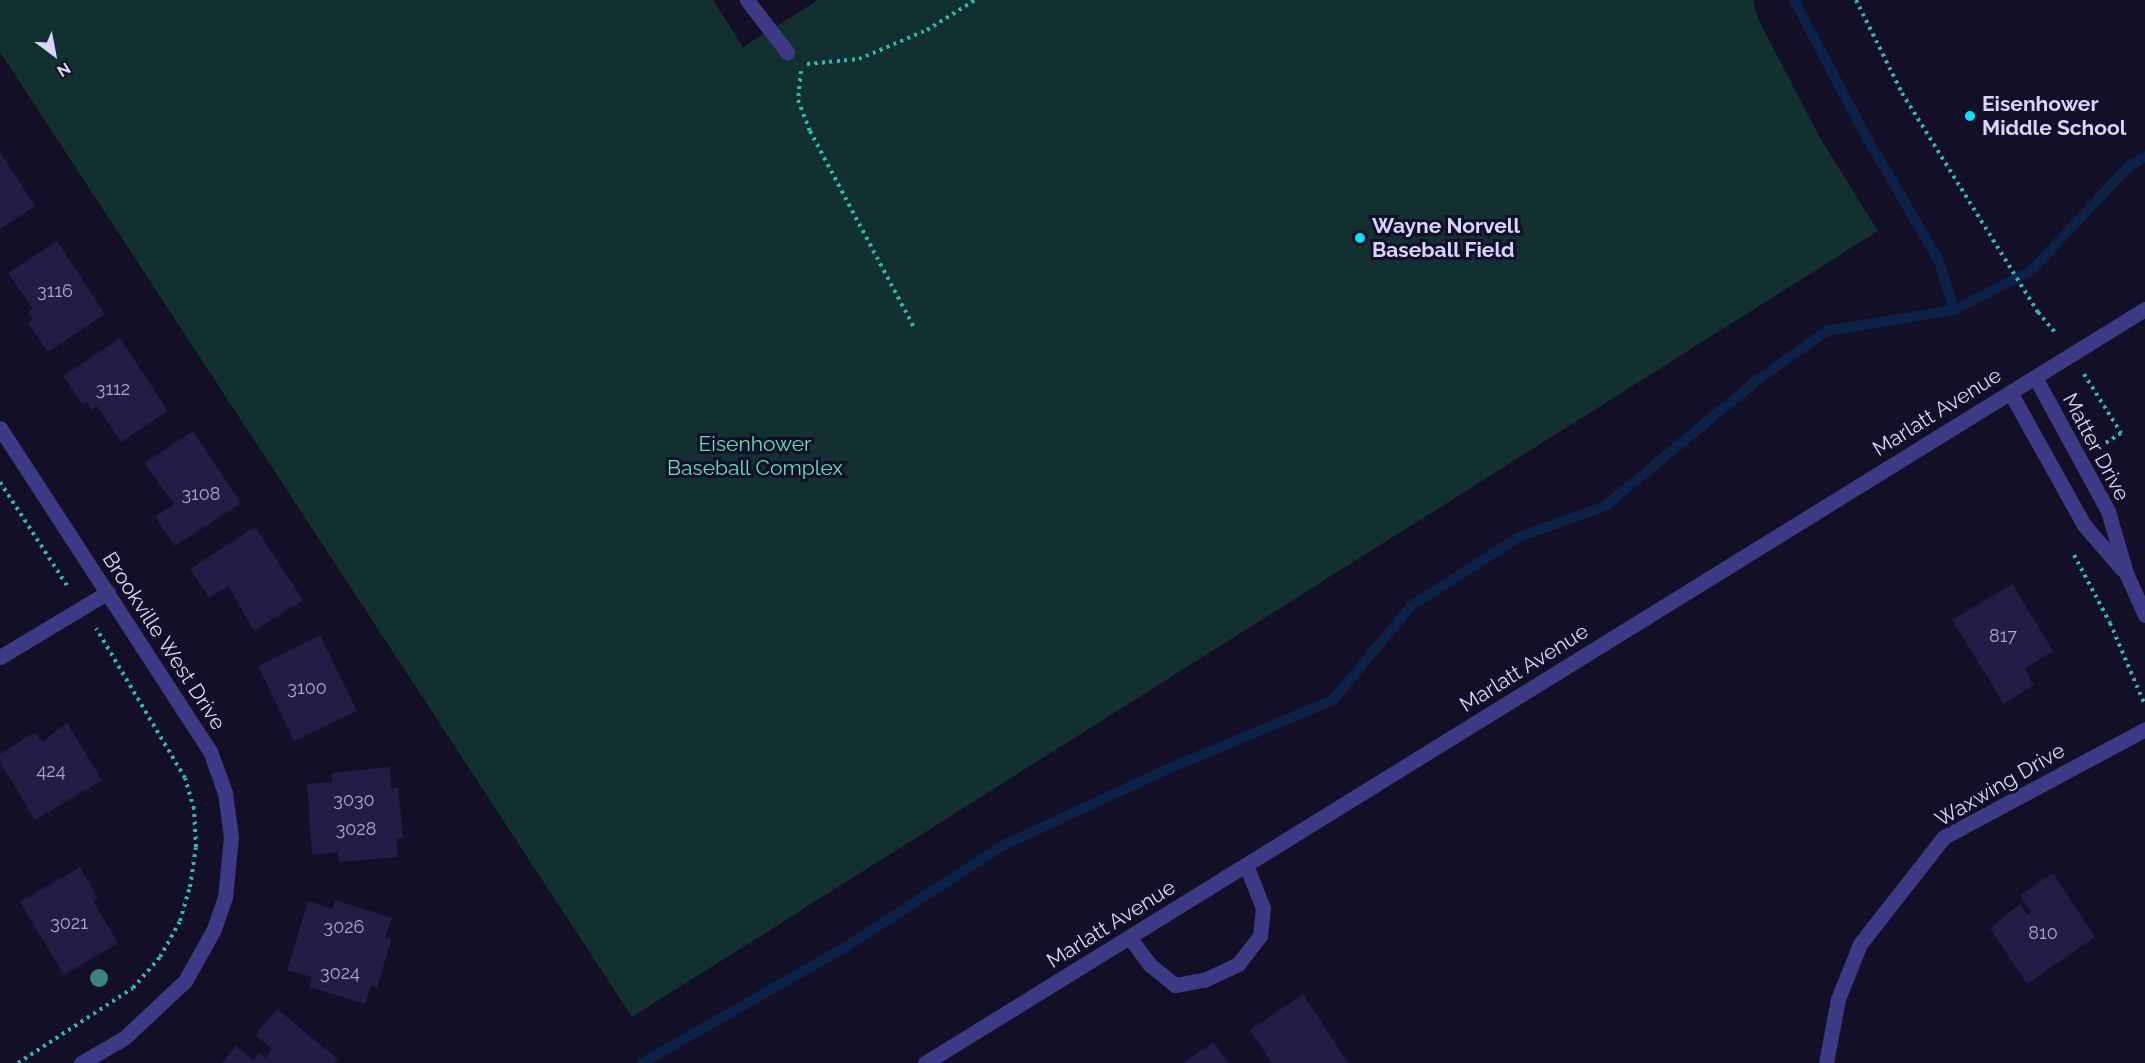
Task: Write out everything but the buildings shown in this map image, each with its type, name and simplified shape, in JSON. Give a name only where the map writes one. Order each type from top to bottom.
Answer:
[{"type":"street","points":[[747,0],[787,52]]},
{"type":"street","name":"Marlatt Avenue","points":[[925,1063],[2145,309]]},
{"type":"street","name":"Matter Drive","points":[[2035,377],[2108,511],[2126,573],[2145,615]]},
{"type":"street","name":"Matter Drive","points":[[2010,392],[2084,525],[2126,573]]},
{"type":"street","name":"Brookville West Drive","points":[[0,428],[210,751],[225,793],[231,837],[225,897],[213,931],[185,981],[124,1038],[81,1063]]},
{"type":"street","points":[[0,657],[108,592]]},
{"type":"street","name":"Waxwing Drive","points":[[1826,1063],[1838,999],[1860,944],[1944,837],[2145,729]]},
{"type":"street","points":[[1129,937],[1149,964],[1174,985],[1204,980],[1238,964],[1260,936],[1263,908],[1245,865]]},
{"type":"path","points":[[915,329],[810,131],[798,100],[802,64],[859,59],[927,30],[975,0]]},
{"type":"path","points":[[1856,0],[1882,59],[2038,312],[2050,326]]},
{"type":"path","points":[[0,482],[83,607],[185,778],[194,809],[196,847],[190,887],[180,921],[160,957],[133,988],[18,1063]]},
{"type":"green space","name":"Eisenhower Baseball Complex","points":[[0,0],[713,0],[743,47],[818,0],[1753,0],[1758,19],[1819,136],[1878,231],[632,1017],[0,52]]},
{"type":"waterway","points":[[1794,0],[1863,131],[1939,261],[1954,310]]},
{"type":"waterway","points":[[642,1063],[847,946],[1004,845],[1170,768],[1333,700],[1411,606],[1519,537],[1605,506],[1756,381],[1827,331],[1954,310],[2031,271],[2126,169],[2145,156]]},
{"type":"place","name":"Eisenhower Middle School","points":[[1970,116]]},
{"type":"place","name":"Wayne Norvell Baseball Field","points":[[1360,238]]}]
